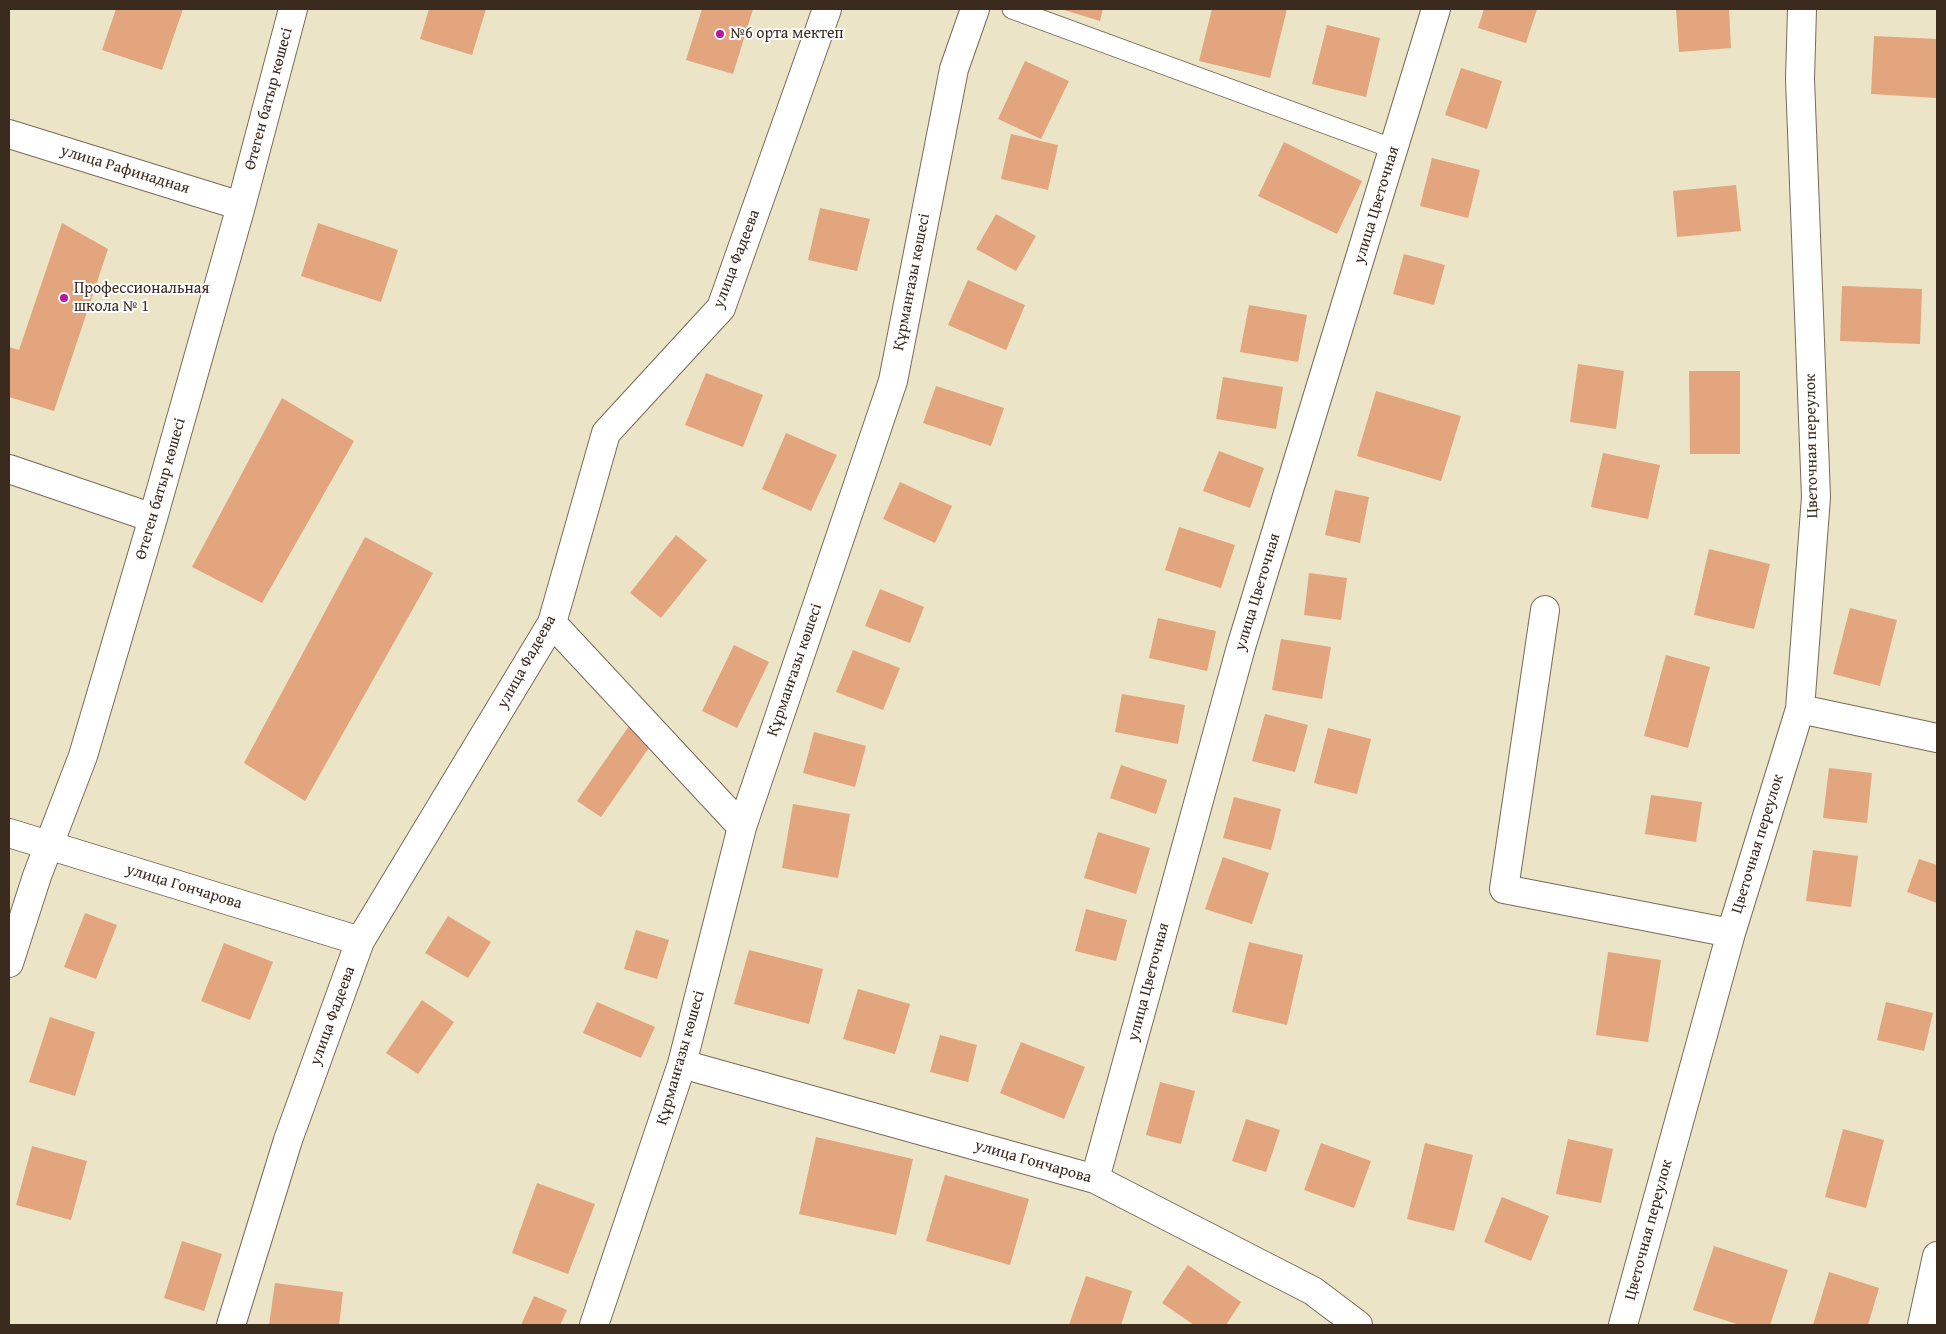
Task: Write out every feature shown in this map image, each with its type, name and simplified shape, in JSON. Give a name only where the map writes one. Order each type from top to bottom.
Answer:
[{"type":"street","name":"Өтеген батыр көшесі","points":[[9,964],[49,845],[83,756],[153,518],[241,206],[293,9]]},
{"type":"street","name":"улица Фадеева","points":[[231,1325],[288,1140],[360,941],[552,624],[606,434],[721,308],[827,9]]},
{"type":"street","name":"Құрманғазы көшесі","points":[[594,1325],[682,1064],[742,828],[892,381],[954,70],[975,9]]},
{"type":"street","name":"улица Цветочная","points":[[1095,1179],[1241,648],[1436,9]]},
{"type":"street","name":"Цветочная переулок","points":[[1623,1325],[1731,933],[1800,709],[1816,497],[1800,79],[1802,9]]},
{"type":"street","name":"улица Рафинадная","points":[[9,134],[241,206]]},
{"type":"street","points":[[9,469],[153,518]]},
{"type":"street","name":"Цветочная переулок","points":[[1545,610],[1504,889],[1731,933]]},
{"type":"street","points":[[552,624],[742,828]]},
{"type":"street","points":[[1800,709],[1937,738]]},
{"type":"street","name":"улица Гончарова","points":[[9,833],[360,941]]},
{"type":"street","name":"улица Гончарова","points":[[682,1064],[1095,1179],[1313,1291],[1358,1325]]},
{"type":"street","points":[[1922,1325],[1937,1256]]},
{"type":"lane","points":[[1012,9],[1394,149]]},
{"type":"building","points":[[116,9],[183,9],[162,70],[102,50]]},
{"type":"building","points":[[429,9],[486,9],[472,55],[420,39]]},
{"type":"building","name":"№6 орта мектеп","points":[[702,9],[753,9],[733,74],[686,60]]},
{"type":"building","points":[[1061,9],[1103,9],[1100,21]]},
{"type":"building","points":[[1212,9],[1287,9],[1270,78],[1199,61]]},
{"type":"building","points":[[1484,9],[1537,9],[1526,43],[1478,28]]},
{"type":"building","points":[[1676,9],[1729,9],[1731,48],[1679,52]]},
{"type":"building","points":[[1327,25],[1380,38],[1366,97],[1312,84]]},
{"type":"building","points":[[1874,36],[1937,39],[1937,98],[1871,94]]},
{"type":"building","points":[[1025,61],[1069,81],[1041,139],[998,119]]},
{"type":"building","points":[[1461,68],[1502,81],[1487,129],[1445,115]]},
{"type":"building","points":[[1011,134],[1058,145],[1048,190],[1001,179]]},
{"type":"building","points":[[1284,142],[1362,181],[1337,234],[1258,196]]},
{"type":"building","points":[[1432,158],[1480,170],[1468,218],[1420,206]]},
{"type":"building","points":[[1736,185],[1741,231],[1677,237],[1673,191]]},
{"type":"building","points":[[820,208],[870,219],[857,271],[808,260]]},
{"type":"building","points":[[996,214],[1036,236],[1016,271],[976,249]]},
{"type":"building","name":"Профессиональная школа № 1","points":[[62,223],[108,249],[54,411],[9,397],[9,347],[19,350]]},
{"type":"building","points":[[318,223],[398,250],[381,302],[301,276]]},
{"type":"building","points":[[1404,254],[1445,265],[1434,305],[1393,294]]},
{"type":"building","points":[[968,280],[1025,305],[1006,350],[948,325]]},
{"type":"building","points":[[1842,286],[1922,289],[1920,344],[1840,341]]},
{"type":"building","points":[[1249,305],[1307,315],[1298,362],[1240,352]]},
{"type":"building","points":[[1578,364],[1624,371],[1616,429],[1570,422]]},
{"type":"building","points":[[1689,371],[1740,371],[1740,454],[1690,454]]},
{"type":"building","points":[[706,373],[763,395],[743,447],[685,425]]},
{"type":"building","points":[[1223,377],[1283,387],[1276,429],[1216,419]]},
{"type":"building","points":[[936,386],[1004,408],[991,446],[923,423]]},
{"type":"building","points":[[1376,391],[1461,416],[1441,481],[1357,456]]},
{"type":"building","points":[[282,398],[354,441],[262,603],[192,567]]},
{"type":"building","points":[[786,433],[837,455],[811,511],[762,489]]},
{"type":"building","points":[[1219,451],[1264,468],[1250,508],[1203,491]]},
{"type":"building","points":[[1603,453],[1660,465],[1648,519],[1591,507]]},
{"type":"building","points":[[900,482],[952,506],[935,543],[883,519]]},
{"type":"building","points":[[1335,490],[1369,497],[1360,543],[1325,535]]},
{"type":"building","points":[[1179,527],[1235,545],[1221,588],[1165,570]]},
{"type":"building","points":[[676,535],[707,560],[661,618],[630,593]]},
{"type":"building","points":[[365,537],[433,573],[305,801],[244,763]]},
{"type":"building","points":[[1709,549],[1770,564],[1754,629],[1694,615]]},
{"type":"building","points":[[1309,573],[1347,578],[1341,620],[1304,615]]},
{"type":"building","points":[[880,589],[924,607],[910,643],[865,626]]},
{"type":"building","points":[[1850,608],[1897,620],[1880,686],[1833,674]]},
{"type":"building","points":[[1158,618],[1216,631],[1207,671],[1149,658]]},
{"type":"building","points":[[1281,639],[1331,647],[1322,699],[1272,690]]},
{"type":"building","points":[[734,645],[769,662],[737,728],[702,711]]},
{"type":"building","points":[[853,650],[900,668],[883,710],[836,692]]},
{"type":"building","points":[[1666,655],[1710,667],[1688,748],[1644,736]]},
{"type":"building","points":[[1122,694],[1185,705],[1178,744],[1115,732]]},
{"type":"building","points":[[1265,714],[1308,725],[1295,772],[1252,761]]},
{"type":"building","points":[[629,726],[653,742],[601,817],[577,801]]},
{"type":"building","points":[[1328,728],[1371,739],[1357,794],[1314,783]]},
{"type":"building","points":[[814,732],[866,746],[855,787],[803,773]]},
{"type":"building","points":[[1121,765],[1167,780],[1156,814],[1110,798]]},
{"type":"building","points":[[1829,768],[1872,773],[1867,823],[1823,818]]},
{"type":"building","points":[[1651,795],[1702,802],[1696,842],[1645,834]]},
{"type":"building","points":[[1234,797],[1281,809],[1271,850],[1223,838]]},
{"type":"building","points":[[793,804],[850,814],[838,878],[782,868]]},
{"type":"building","points":[[1098,832],[1150,848],[1136,894],[1084,878]]},
{"type":"building","points":[[1813,850],[1858,856],[1851,907],[1806,901]]},
{"type":"building","points":[[1223,857],[1269,873],[1252,924],[1205,909]]},
{"type":"building","points":[[1919,859],[1937,865],[1937,903],[1907,892]]},
{"type":"building","points":[[1086,909],[1127,920],[1116,961],[1075,951]]},
{"type":"building","points":[[85,913],[117,925],[96,979],[64,967]]},
{"type":"building","points":[[448,916],[491,942],[468,978],[425,953]]},
{"type":"building","points":[[636,930],[669,940],[657,979],[624,969]]},
{"type":"building","points":[[1249,942],[1303,955],[1287,1025],[1232,1012]]},
{"type":"building","points":[[224,943],[273,962],[250,1020],[201,1001]]},
{"type":"building","points":[[749,950],[823,969],[809,1024],[734,1004]]},
{"type":"building","points":[[1608,952],[1661,960],[1648,1042],[1596,1035]]},
{"type":"building","points":[[858,989],[910,1004],[895,1054],[843,1039]]},
{"type":"building","points":[[422,1000],[454,1022],[418,1074],[386,1053]]},
{"type":"building","points":[[597,1002],[655,1027],[641,1058],[583,1033]]},
{"type":"building","points":[[1886,1002],[1933,1013],[1924,1051],[1877,1040]]},
{"type":"building","points":[[50,1017],[95,1032],[75,1096],[29,1082]]},
{"type":"building","points":[[940,1035],[977,1045],[968,1082],[930,1072]]},
{"type":"building","points":[[1021,1042],[1085,1067],[1064,1119],[1000,1093]]},
{"type":"building","points":[[1160,1082],[1195,1091],[1181,1144],[1146,1135]]},
{"type":"building","points":[[1246,1119],[1280,1130],[1266,1172],[1232,1161]]},
{"type":"building","points":[[1843,1129],[1884,1140],[1866,1208],[1825,1197]]},
{"type":"building","points":[[816,1137],[913,1159],[896,1235],[799,1214]]},
{"type":"building","points":[[1568,1139],[1613,1149],[1601,1203],[1556,1194]]},
{"type":"building","points":[[1321,1143],[1371,1161],[1354,1208],[1304,1190]]},
{"type":"building","points":[[1425,1143],[1473,1155],[1454,1231],[1407,1219]]},
{"type":"building","points":[[32,1146],[87,1161],[71,1220],[16,1205]]},
{"type":"building","points":[[945,1175],[1029,1199],[1010,1265],[926,1241]]},
{"type":"building","points":[[537,1183],[595,1204],[568,1274],[512,1253]]},
{"type":"building","points":[[1502,1197],[1549,1216],[1531,1261],[1484,1242]]},
{"type":"building","points":[[182,1241],[222,1254],[204,1311],[164,1298]]},
{"type":"building","points":[[1714,1246],[1788,1270],[1770,1325],[1740,1325],[1693,1310]]},
{"type":"building","points":[[1188,1265],[1241,1302],[1226,1325],[1194,1325],[1162,1303]]},
{"type":"building","points":[[1829,1272],[1879,1288],[1868,1325],[1813,1325]]},
{"type":"building","points":[[1086,1276],[1132,1291],[1121,1325],[1069,1325]]},
{"type":"building","points":[[275,1283],[343,1292],[339,1325],[269,1325]]},
{"type":"building","points":[[534,1296],[567,1310],[560,1325],[521,1325]]},
{"type":"place","name":"№6 орта мектеп","points":[[720,34]]},
{"type":"place","name":"Профессиональная школа № 1","points":[[64,298]]}]
